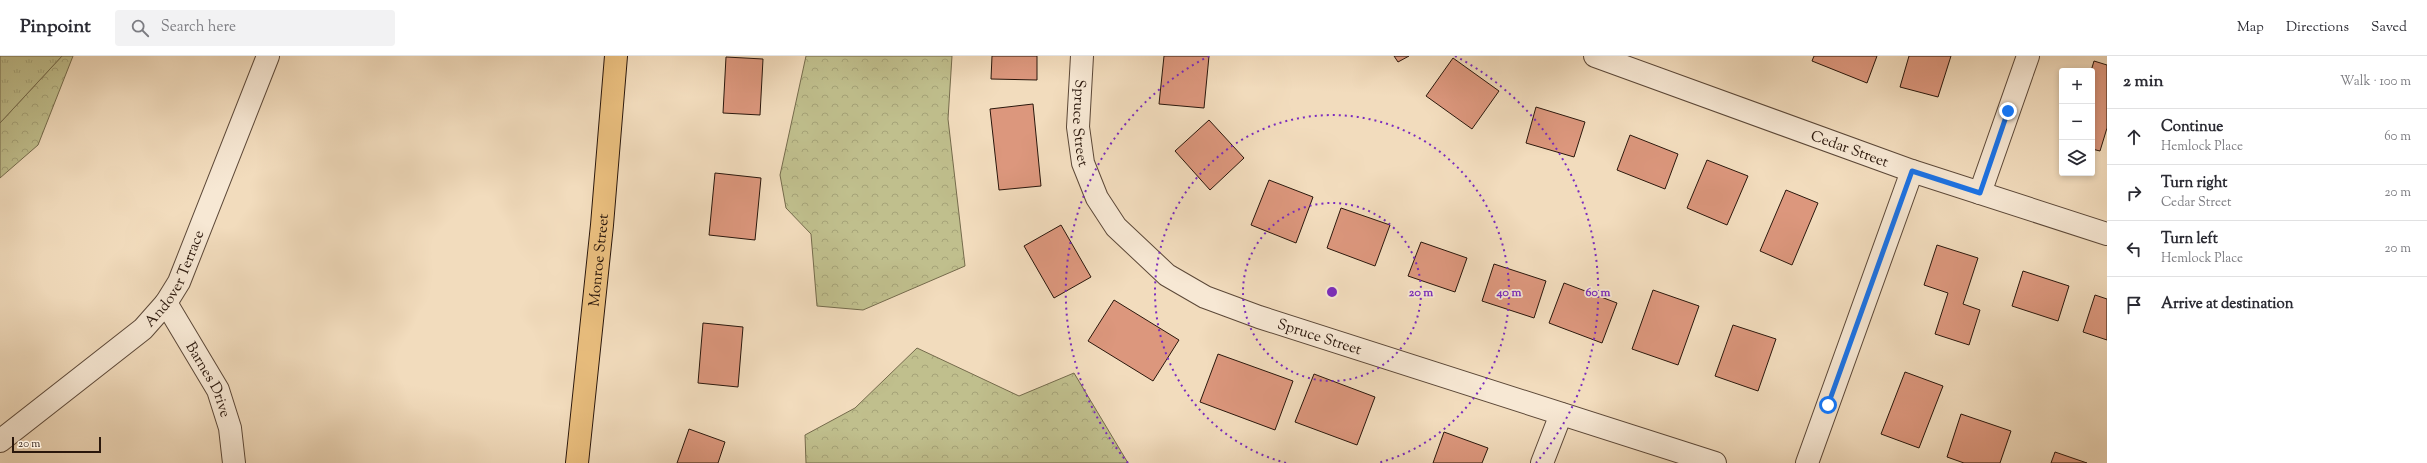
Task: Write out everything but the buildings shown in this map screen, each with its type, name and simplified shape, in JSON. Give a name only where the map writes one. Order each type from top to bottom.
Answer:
[{"type":"main road","name":"Monroe Street","points":[[577,463],[602,225],[616,56]]},
{"type":"street","name":"Andover Terrace","points":[[0,441],[143,329],[166,303],[179,282],[268,56]]},
{"type":"street","name":"Spruce Street","points":[[1082,56],[1078,127],[1083,163],[1097,198],[1116,227],[1167,275],[1205,297],[1259,317],[1715,463]]},
{"type":"street","name":"Cedar Street","points":[[1595,56],[1912,171],[2107,234]]},
{"type":"street","points":[[1980,193],[2028,56]]},
{"type":"street","points":[[1807,463],[1912,171]]},
{"type":"street","name":"Barnes Drive","points":[[166,303],[218,390],[230,428],[234,463]]},
{"type":"street","points":[[1542,463],[1561,414]]},
{"type":"green space","points":[[0,56],[62,56],[0,123]]},
{"type":"green space","points":[[62,56],[73,56],[38,145],[0,178],[0,123]]},
{"type":"green space","points":[[806,56],[952,56],[948,119],[965,266],[863,310],[817,306],[811,234],[786,208],[780,175]]},
{"type":"green space","points":[[917,348],[1019,396],[1074,373],[1128,463],[806,463],[805,435],[855,408]]},
{"type":"route","points":[[1828,405],[1912,171],[1980,193],[2008,111]]}]
